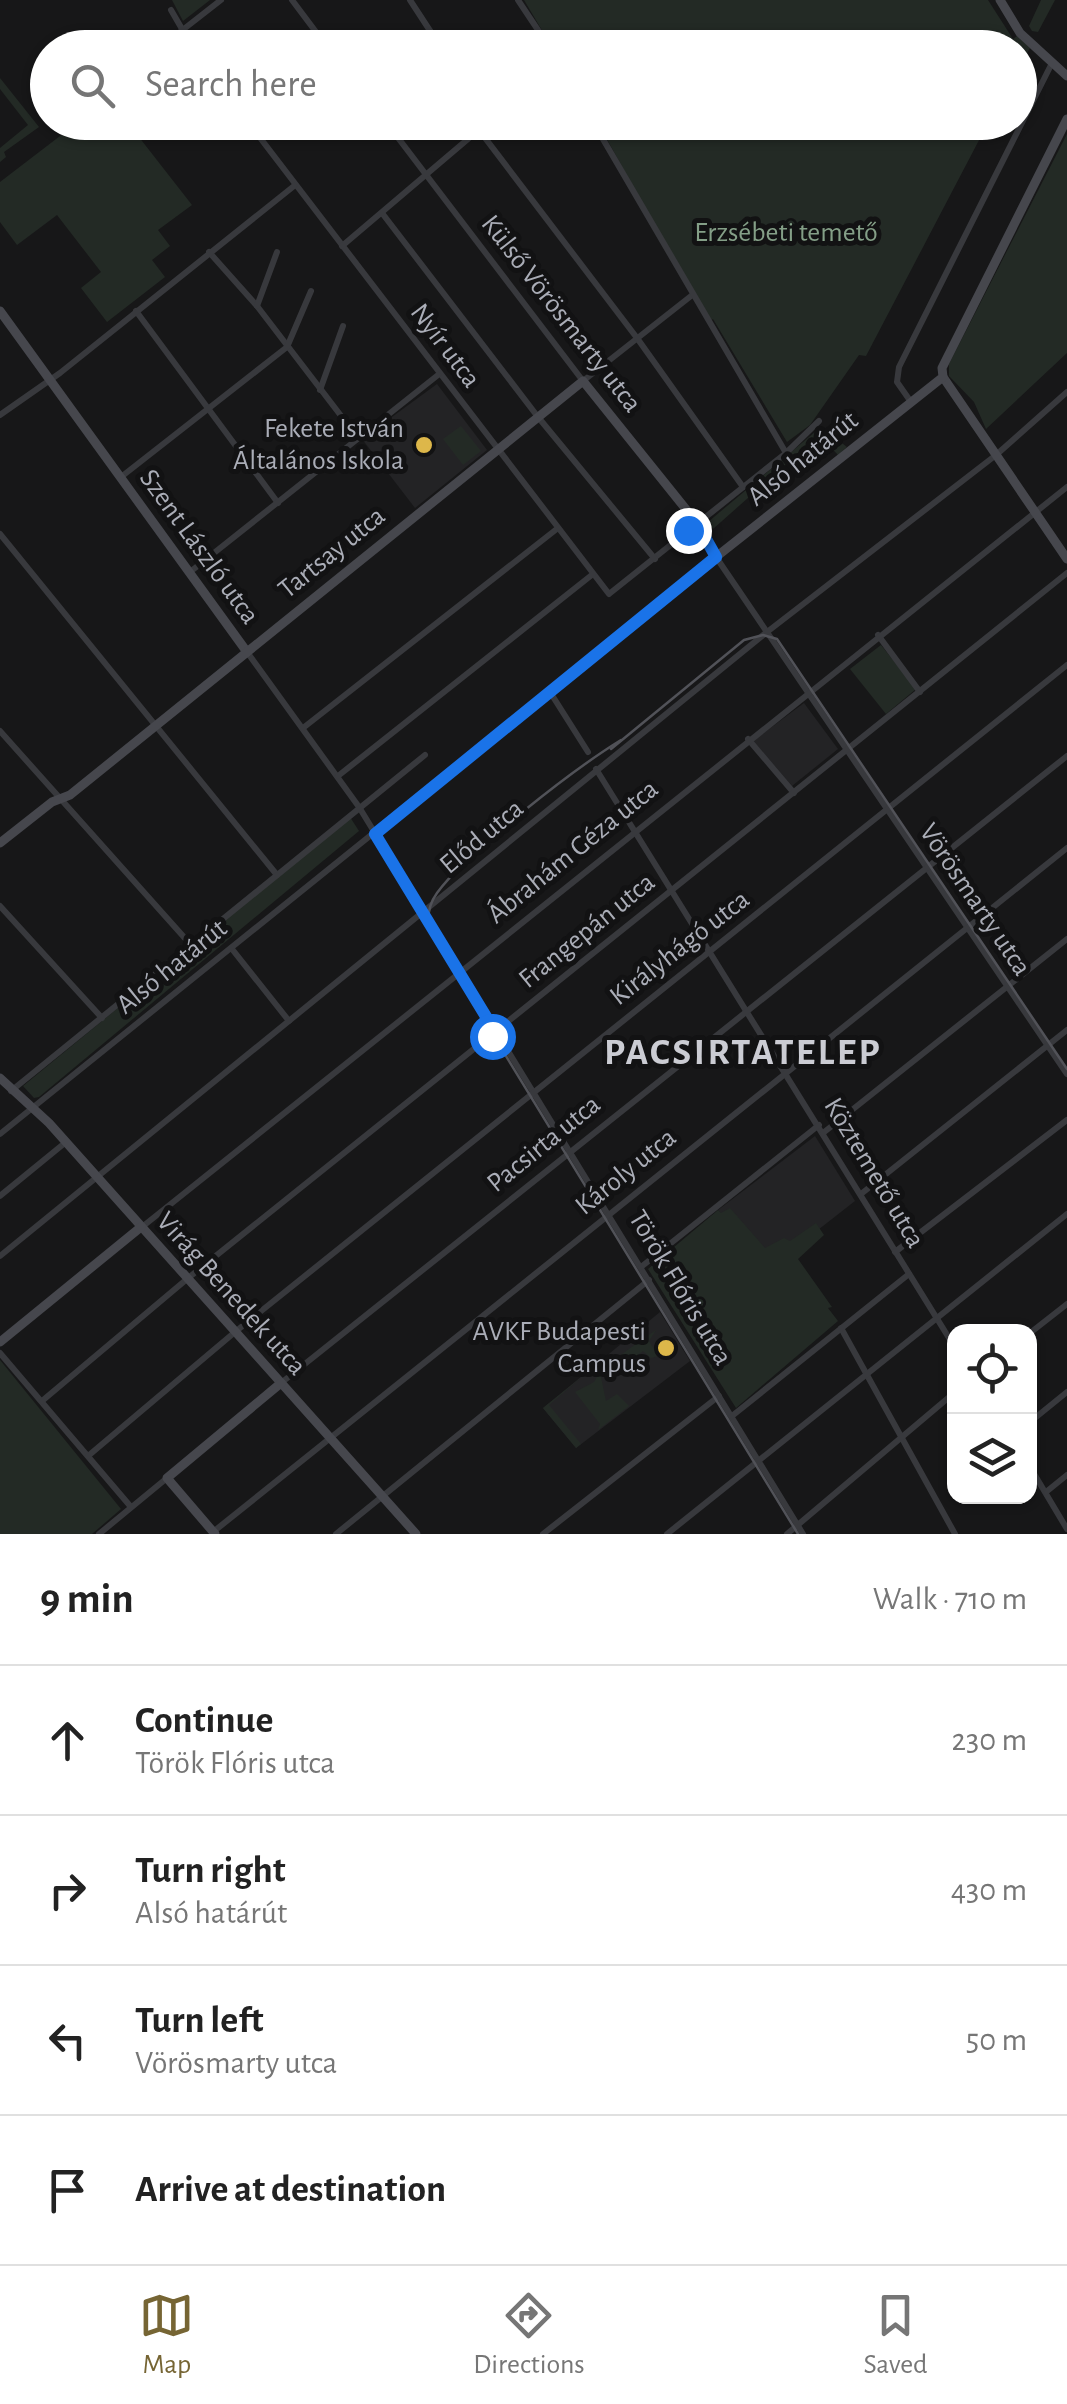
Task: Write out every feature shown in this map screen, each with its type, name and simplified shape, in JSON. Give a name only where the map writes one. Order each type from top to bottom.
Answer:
[{"type":"street","points":[[183,30],[221,0]]},
{"type":"street","points":[[292,0],[314,30]]},
{"type":"street","points":[[410,0],[430,30]]},
{"type":"street","points":[[518,0],[538,30]]},
{"type":"street","points":[[1000,0],[1019,30]]},
{"type":"street","points":[[171,10],[179,30]]},
{"type":"street","points":[[1037,48],[1067,76]]},
{"type":"street","points":[[1037,93],[1052,63]]},
{"type":"street","points":[[1067,119],[942,368],[943,377],[1067,559]]},
{"type":"street","name":"Nyír utca","points":[[261,140],[609,594]]},
{"type":"street","name":"Külső Vörösmarty utca","points":[[400,140],[700,527]]},
{"type":"street","points":[[342,246],[466,140]]},
{"type":"street","points":[[486,140],[638,338],[743,487]]},
{"type":"street","points":[[603,140],[786,453]]},
{"type":"street","points":[[911,402],[898,382],[899,367],[1013,140]]},
{"type":"street","points":[[0,415],[294,186]]},
{"type":"street","points":[[382,213],[538,417],[655,558]]},
{"type":"street","points":[[209,252],[257,306],[358,438]]},
{"type":"street","points":[[257,306],[277,252]]},
{"type":"street","points":[[121,478],[288,347],[311,291]]},
{"type":"street","name":"Tartsay utca","points":[[0,844],[156,725],[691,296]]},
{"type":"street","name":"Szent László utca","points":[[0,311],[360,808]]},
{"type":"street","points":[[136,311],[278,503]]},
{"type":"street","points":[[320,390],[342,326]]},
{"type":"street","points":[[190,572],[438,375]]},
{"type":"street","name":"Alsó határút","points":[[0,1134],[943,377]]},
{"type":"street","name":"Előd utca","points":[[0,1256],[424,915],[596,769],[996,454],[1067,392]]},
{"type":"street","name":"Alsó határút","points":[[609,594],[700,527],[819,420]]},
{"type":"street","name":"Ábrahám Géza utca","points":[[0,1342],[1067,486]]},
{"type":"street","points":[[700,527],[807,692]]},
{"type":"street","points":[[303,728],[558,528]]},
{"type":"street","points":[[0,534],[277,875]]},
{"type":"street","name":"Frangepán utca","points":[[42,1400],[187,1278],[1067,572]]},
{"type":"street","points":[[338,776],[593,574]]},
{"type":"street","points":[[878,635],[920,692]]},
{"type":"street","name":"Királyhágó utca","points":[[88,1456],[235,1332],[1067,665]]},
{"type":"street","points":[[550,692],[588,752]]},
{"type":"street","name":"Vörösmarty utca","points":[[807,692],[1067,1074]]},
{"type":"street","points":[[0,731],[192,945]]},
{"type":"street","points":[[748,740],[794,793]]},
{"type":"street","name":"Alsó határút","points":[[6,1090],[102,1018],[425,755]]},
{"type":"street","name":"Pacsirta utca","points":[[99,1534],[281,1383],[1067,756]]},
{"type":"street","name":"Köztemető utca","points":[[596,769],[947,1334]]},
{"type":"street","name":"Török Flóris utca","points":[[360,808],[802,1534]]},
{"type":"street","name":"Károly utca","points":[[214,1533],[1067,848]]},
{"type":"street","points":[[0,906],[102,1018]]},
{"type":"street","points":[[641,1267],[1067,939]]},
{"type":"street","points":[[232,949],[289,1021]]},
{"type":"street","points":[[860,1194],[1067,1030]]},
{"type":"street","points":[[0,1078],[6,1090]]},
{"type":"street","name":"Virág Benedek utca","points":[[6,1090],[34,1106],[416,1534]]},
{"type":"street","points":[[895,1252],[1067,1120]]},
{"type":"street","points":[[0,1196],[66,1142]]},
{"type":"street","points":[[667,1534],[1067,1214]]},
{"type":"street","points":[[732,1416],[908,1274]]},
{"type":"street","points":[[336,1534],[649,1280]]},
{"type":"street","points":[[1037,1328],[1067,1304]]},
{"type":"street","points":[[840,1328],[954,1534]]},
{"type":"street","points":[[0,1353],[131,1507]]},
{"type":"street","points":[[1037,1416],[1067,1392]]},
{"type":"street","points":[[544,1534],[719,1396]]},
{"type":"street","points":[[787,1534],[947,1399]]},
{"type":"street","points":[[1046,1492],[1067,1476]]},
{"type":"street","points":[[167,1478],[214,1533]]},
{"type":"street","points":[[1037,1478],[1067,1529]]},
{"type":"shaded area","name":"Fekete István Általános Iskola","points":[[437,384],[487,450],[415,508],[362,439]]},
{"type":"shaded area","points":[[804,703],[838,749],[792,786],[753,741]]},
{"type":"shaded area","points":[[815,1136],[855,1201],[786,1255],[755,1257],[718,1210]]},
{"type":"shaded area","points":[[660,1312],[690,1361],[576,1448],[543,1408]]},
{"type":"green space","points":[[172,0],[210,0],[183,21]]},
{"type":"green space","points":[[524,0],[988,0],[1007,30],[542,30]]},
{"type":"green space","points":[[1041,0],[1055,0],[1038,32],[1029,26]]},
{"type":"green space","points":[[0,78],[30,116],[30,133],[4,152],[6,157],[0,162],[0,148],[28,125],[0,89]]},
{"type":"green space","points":[[1067,134],[1067,353],[986,429],[974,402],[949,376],[949,364]]},
{"type":"green space","points":[[55,140],[141,140],[192,205],[158,230],[170,246],[152,260],[165,277],[107,322],[81,288],[101,272],[57,215],[17,245],[0,222],[0,182]]},
{"type":"green space","name":"Erzsébeti temető","points":[[607,140],[979,140],[866,356],[859,355],[810,425],[787,442],[713,319],[708,322]]},
{"type":"green space","points":[[461,426],[481,451],[463,465],[443,439]]},
{"type":"green space","points":[[821,427],[847,447],[838,455],[819,435],[713,529],[708,522]]},
{"type":"green space","points":[[881,645],[916,689],[886,714],[850,669]]},
{"type":"green space","points":[[350,817],[359,831],[39,1097],[34,1098],[23,1086]]},
{"type":"green space","points":[[730,1208],[765,1248],[784,1238],[790,1241],[816,1223],[824,1235],[798,1259],[838,1321],[736,1408],[648,1269],[718,1210],[721,1213]]},
{"type":"green space","points":[[656,1330],[649,1341],[658,1356],[651,1358],[643,1351],[620,1370],[610,1367],[607,1379],[605,1366]]},
{"type":"green space","points":[[0,1360],[121,1509],[92,1534],[0,1534]]},
{"type":"green space","points":[[600,1372],[606,1401],[617,1394],[629,1406],[598,1430],[600,1424],[575,1392],[594,1382]]},
{"type":"green space","points":[[584,1375],[549,1405],[581,1444],[576,1448],[543,1408]]},
{"type":"tram line","points":[[611,749],[744,640],[763,635],[777,639],[1067,1069]]},
{"type":"tram line","points":[[621,740],[523,811],[452,875],[432,902],[429,930],[798,1534]]},
{"type":"place","name":"Fekete István Általános Iskola","points":[[424,445]]},
{"type":"place","name":"AVKF Budapesti Campus","points":[[666,1348]]},
{"type":"district","name":"PACSIRTATELEP","points":[[743,1053]]},
{"type":"route","points":[[492,1036],[496,1033],[375,834],[716,557],[697,523],[688,530]]}]
